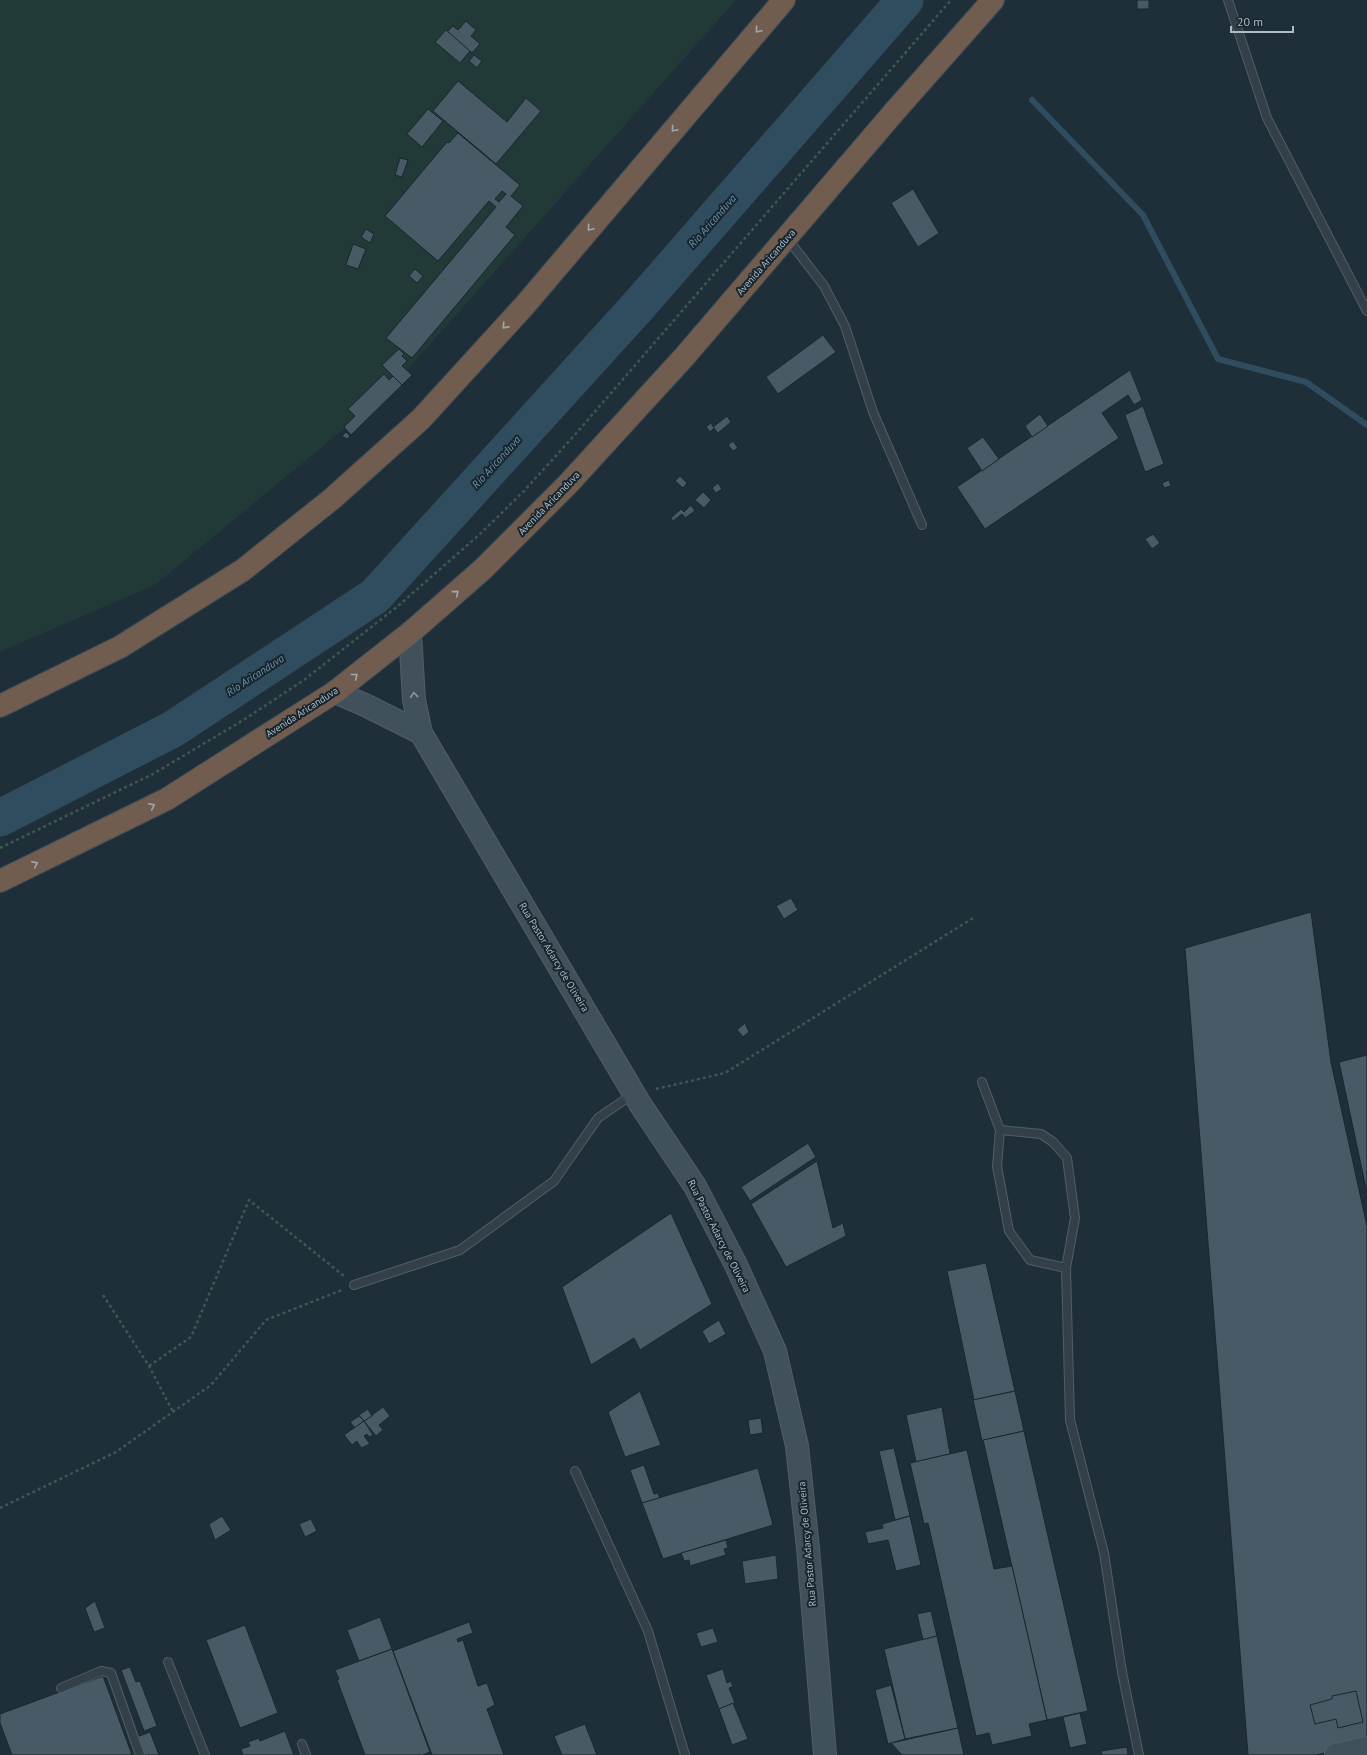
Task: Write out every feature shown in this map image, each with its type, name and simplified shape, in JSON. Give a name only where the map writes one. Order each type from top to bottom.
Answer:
[{"type":"highway","points":[[0,706],[127,643],[243,570],[334,498],[421,419],[525,305],[784,0]]},
{"type":"highway","name":"Avenida Aricanduva","points":[[0,881],[167,799],[335,692],[410,634],[483,569],[568,484],[685,356],[993,0]]},
{"type":"street","name":"Rua Pastor Adarcy de Oliveira","points":[[410,634],[414,700],[421,733],[634,1093],[695,1186],[736,1266],[776,1351],[797,1446],[808,1548],[825,1755]]},
{"type":"street","points":[[335,692],[421,733]]},
{"type":"street","points":[[1336,1755],[1367,1748]]},
{"type":"lane","points":[[1228,0],[1268,118],[1367,311]]},
{"type":"lane","points":[[787,237],[824,286],[845,326],[873,412],[922,525]]},
{"type":"lane","points":[[982,1082],[1000,1130],[997,1166],[1009,1231],[1030,1260],[1066,1268]]},
{"type":"lane","points":[[354,1285],[460,1250],[554,1181],[598,1118],[634,1093]]},
{"type":"lane","points":[[1000,1130],[1041,1134],[1053,1142],[1067,1158],[1075,1218],[1066,1268],[1070,1420],[1104,1553],[1122,1672],[1139,1755]]},
{"type":"lane","points":[[576,1471],[648,1631],[685,1755]]},
{"type":"lane","points":[[168,1662],[205,1755]]},
{"type":"lane","points":[[61,1688],[101,1671],[111,1673],[140,1755]]},
{"type":"lane","points":[[302,1744],[306,1755]]},
{"type":"path","points":[[0,848],[153,774],[245,720],[328,662],[398,606],[479,535],[523,492],[609,397],[952,0]]},
{"type":"path","points":[[634,1093],[725,1073],[973,918]]},
{"type":"path","points":[[0,1508],[116,1452],[173,1412],[211,1385],[266,1320],[354,1285],[250,1200],[191,1336],[149,1366]]},
{"type":"path","points":[[103,1295],[149,1366],[173,1412]]},
{"type":"green space","points":[[0,0],[736,0],[385,395],[156,584],[0,652]]},
{"type":"building","points":[[1137,0],[1149,0],[1149,9],[1137,9]]},
{"type":"building","points":[[466,21],[476,30],[471,36],[480,44],[472,53],[447,32],[453,26],[458,30]]},
{"type":"building","points":[[446,30],[470,51],[460,63],[435,42]]},
{"type":"building","points":[[474,55],[482,61],[477,68],[469,61]]},
{"type":"building","points":[[458,81],[507,122],[526,98],[541,111],[496,164],[433,111]]},
{"type":"building","points":[[428,109],[443,121],[422,147],[407,134]]},
{"type":"building","points":[[458,133],[520,185],[511,196],[523,206],[506,227],[515,235],[412,358],[386,338],[496,207],[489,201],[438,261],[385,216],[447,142],[449,143]],"holes":[[[502,191],[506,194],[499,202],[495,199]]]},
{"type":"building","points":[[400,158],[408,160],[402,177],[395,175]]},
{"type":"building","points":[[913,189],[939,233],[918,247],[891,203]]},
{"type":"building","points":[[366,229],[374,234],[370,243],[361,237]]},
{"type":"building","points":[[353,244],[366,249],[358,269],[346,265]]},
{"type":"building","points":[[415,269],[423,276],[417,283],[409,276]]},
{"type":"building","points":[[823,335],[836,352],[778,394],[766,377]]},
{"type":"building","points":[[399,349],[404,354],[402,356],[407,361],[402,366],[412,375],[402,385],[382,365]]},
{"type":"building","points":[[1130,370],[1142,400],[1134,405],[1128,395],[1102,413],[1119,438],[985,529],[957,487]]},
{"type":"building","points":[[384,374],[389,380],[393,376],[402,385],[351,435],[344,427],[355,416],[348,409]]},
{"type":"building","points":[[1143,406],[1164,464],[1145,472],[1125,415]]},
{"type":"building","points":[[1040,414],[1048,426],[1032,437],[1025,426]]},
{"type":"building","points":[[727,416],[731,422],[718,433],[713,427]]},
{"type":"building","points":[[711,423],[714,428],[710,432],[706,427]]},
{"type":"building","points":[[346,432],[350,436],[347,439],[342,436]]},
{"type":"building","points":[[983,437],[999,459],[982,471],[967,448]]},
{"type":"building","points":[[733,441],[738,448],[733,451],[728,445]]},
{"type":"building","points":[[680,476],[687,483],[683,488],[675,481]]},
{"type":"building","points":[[1169,480],[1171,486],[1164,488],[1162,483]]},
{"type":"building","points":[[718,483],[722,489],[716,493],[712,488]]},
{"type":"building","points":[[703,492],[711,500],[704,508],[695,500]]},
{"type":"building","points":[[691,505],[695,511],[685,518],[682,514],[673,521],[671,518],[681,509],[684,512]]},
{"type":"building","points":[[1153,534],[1160,543],[1152,549],[1145,539]]},
{"type":"building","points":[[791,898],[798,910],[784,919],[776,906]]},
{"type":"building","points":[[1311,912],[1331,1062],[1367,1226],[1367,1744],[1316,1755],[1248,1755],[1185,948]]},
{"type":"building","points":[[745,1023],[749,1032],[743,1037],[737,1030]]},
{"type":"building","points":[[1367,1055],[1367,1193],[1339,1062]]},
{"type":"building","points":[[808,1143],[816,1157],[750,1201],[741,1187]]},
{"type":"building","points":[[817,1161],[833,1228],[843,1223],[846,1236],[786,1267],[751,1204]]},
{"type":"building","points":[[671,1213],[712,1304],[640,1350],[634,1338],[591,1365],[562,1287]]},
{"type":"building","points":[[986,1263],[1015,1391],[974,1400],[947,1271]]},
{"type":"building","points":[[719,1320],[726,1334],[709,1344],[702,1331]]},
{"type":"building","points":[[640,1391],[661,1445],[625,1457],[608,1412]]},
{"type":"building","points":[[1015,1391],[1024,1431],[982,1441],[973,1400]]},
{"type":"building","points":[[383,1407],[390,1416],[379,1425],[383,1430],[376,1436],[364,1421]]},
{"type":"building","points":[[942,1407],[950,1454],[916,1462],[906,1415]]},
{"type":"building","points":[[368,1409],[372,1416],[364,1421],[359,1415]]},
{"type":"building","points":[[359,1416],[364,1421],[355,1428],[350,1422]]},
{"type":"building","points":[[761,1418],[763,1433],[750,1435],[748,1420]]},
{"type":"building","points":[[364,1421],[373,1435],[369,1437],[367,1434],[364,1436],[370,1444],[361,1448],[357,1441],[352,1445],[344,1435]]},
{"type":"building","points":[[1024,1431],[1088,1711],[1047,1720],[983,1440]]},
{"type":"building","points":[[894,1448],[910,1516],[895,1520],[879,1451]]},
{"type":"building","points":[[967,1450],[994,1569],[1012,1566],[1047,1720],[1029,1724],[1032,1736],[992,1745],[989,1733],[976,1736],[928,1523],[924,1524],[910,1463]]},
{"type":"building","points":[[644,1465],[654,1494],[658,1493],[660,1498],[642,1503],[630,1470]]},
{"type":"building","points":[[758,1468],[773,1525],[663,1559],[642,1503]]},
{"type":"building","points":[[222,1516],[231,1530],[215,1540],[209,1524]]},
{"type":"building","points":[[910,1516],[921,1565],[896,1571],[888,1540],[868,1544],[865,1532],[883,1528],[882,1524]]},
{"type":"building","points":[[311,1519],[317,1531],[305,1537],[299,1524]]},
{"type":"building","points":[[726,1540],[728,1548],[724,1549],[726,1555],[690,1566],[689,1560],[684,1561],[681,1553]]},
{"type":"building","points":[[776,1555],[778,1579],[745,1584],[742,1561]]},
{"type":"building","points":[[95,1601],[105,1628],[94,1632],[85,1608]]},
{"type":"building","points":[[931,1611],[937,1636],[923,1640],[917,1614]]},
{"type":"building","points":[[380,1617],[392,1649],[359,1661],[347,1630]]},
{"type":"building","points":[[469,1622],[473,1633],[457,1639],[458,1642],[463,1640],[478,1686],[487,1683],[495,1705],[487,1709],[504,1755],[432,1755],[393,1651]]},
{"type":"building","points":[[245,1625],[278,1713],[240,1728],[206,1640]]},
{"type":"building","points":[[713,1628],[718,1642],[701,1647],[696,1633]]},
{"type":"building","points":[[937,1636],[958,1728],[905,1739],[884,1649]]},
{"type":"building","points":[[392,1649],[430,1752],[423,1755],[365,1755],[337,1680],[339,1679],[335,1670]]},
{"type":"building","points":[[130,1667],[136,1682],[140,1681],[157,1726],[144,1731],[121,1670]]},
{"type":"building","points":[[723,1669],[727,1683],[731,1681],[733,1687],[729,1688],[735,1703],[719,1709],[706,1675]]},
{"type":"building","points":[[103,1676],[132,1755],[12,1755],[0,1723],[0,1714]]},
{"type":"building","points":[[891,1685],[905,1739],[888,1744],[875,1690]]},
{"type":"building","points":[[1356,1691],[1363,1722],[1338,1728],[1336,1719],[1315,1724],[1310,1705],[1332,1699],[1332,1696]]},
{"type":"building","points":[[733,1703],[748,1739],[732,1745],[719,1709]]},
{"type":"building","points":[[1080,1713],[1087,1744],[1070,1748],[1063,1717]]},
{"type":"building","points":[[585,1724],[597,1755],[562,1755],[554,1736]]},
{"type":"building","points":[[958,1728],[964,1755],[902,1755],[891,1743]]},
{"type":"building","points":[[285,1731],[294,1755],[243,1755],[241,1749],[250,1746],[248,1742],[259,1738],[260,1741]]},
{"type":"building","points":[[150,1732],[159,1755],[141,1755],[134,1738]]},
{"type":"building","points":[[1127,1747],[1128,1755],[1102,1755],[1101,1751]]},
{"type":"waterway","name":"Rio Aricanduva","points":[[0,818],[173,729],[375,596],[640,304],[905,0]]},
{"type":"waterway","points":[[1032,100],[1143,215],[1218,359],[1306,382],[1367,425]]}]
